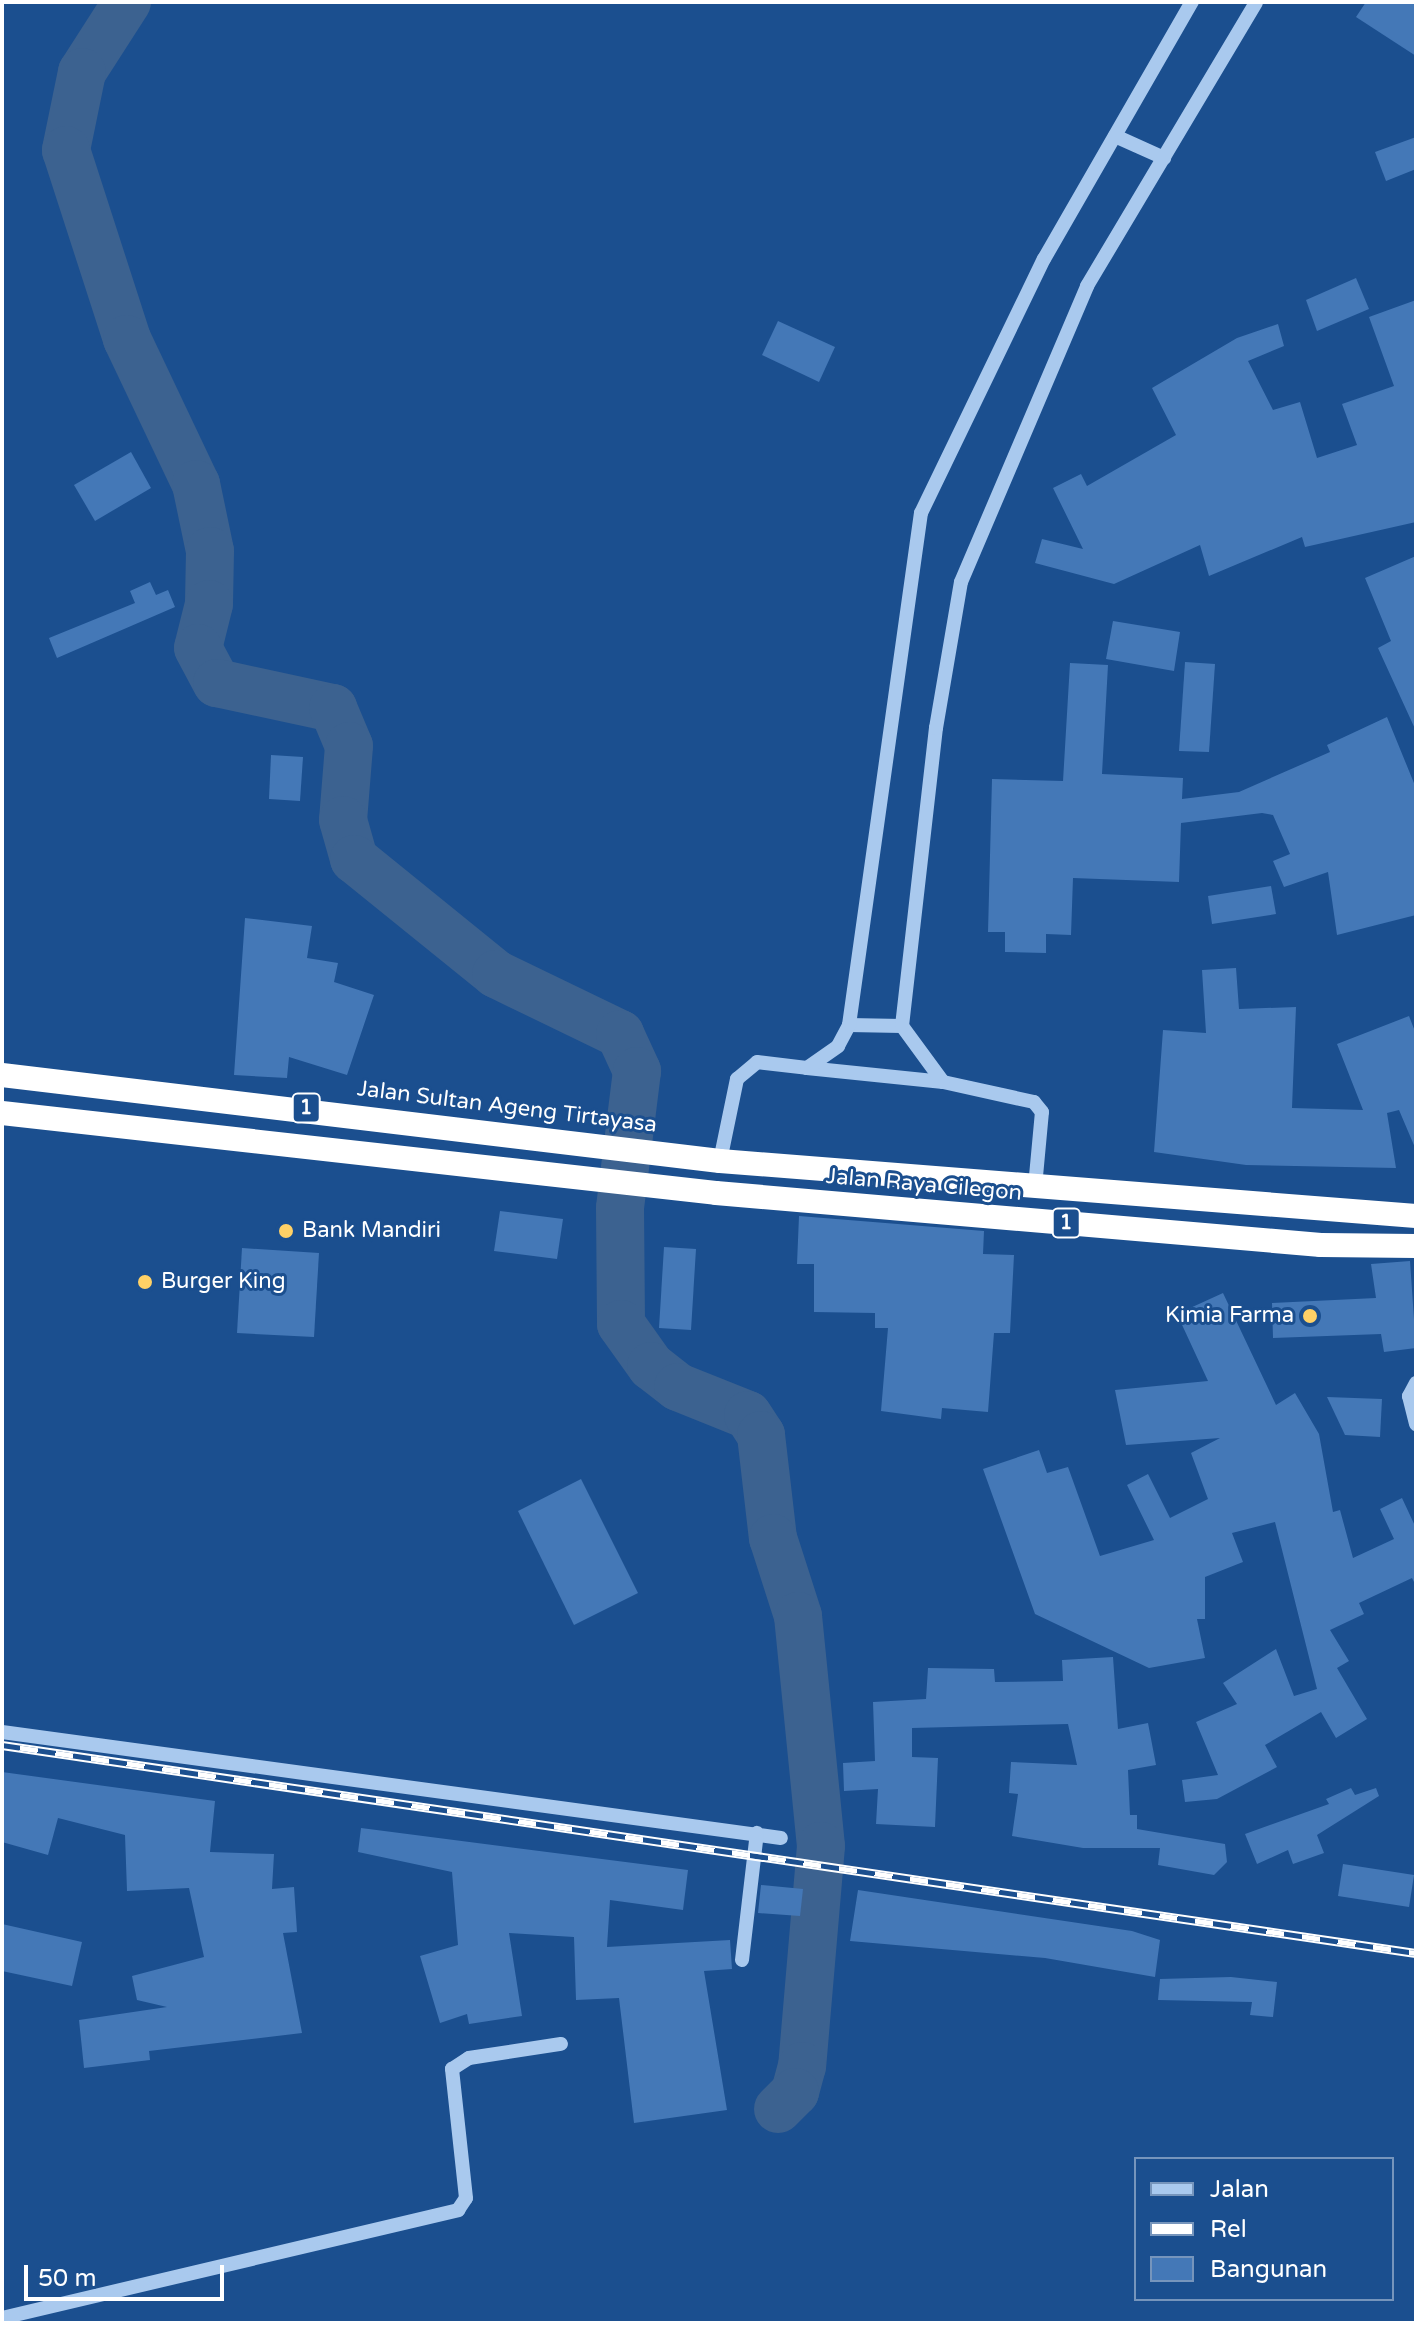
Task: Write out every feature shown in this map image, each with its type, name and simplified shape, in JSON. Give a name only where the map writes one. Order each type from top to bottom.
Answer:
[{"type":"highway","name":"Jalan Sultan Ageng Tirtayasa","points":[[2,1075],[609,1145],[720,1161]]},
{"type":"highway","name":"Jalan Raya Cilegon","points":[[2,1113],[652,1187],[1321,1245],[1416,1246]]},
{"type":"highway","name":"Jalan Raya Cilegon","points":[[720,1161],[1416,1216]]},
{"type":"street","points":[[807,1068],[838,1046],[849,1025],[921,513],[1044,259],[1192,2]]},
{"type":"street","points":[[943,1082],[902,1026],[936,728],[961,582],[1087,286],[1256,2]]},
{"type":"street","points":[[1115,136],[1164,158]]},
{"type":"street","points":[[849,1025],[902,1026]]},
{"type":"street","points":[[720,1161],[737,1079],[757,1062],[943,1082],[1034,1102],[1042,1112],[1035,1187]]},
{"type":"street","points":[[1416,1383],[1409,1396],[1416,1424]]},
{"type":"street","points":[[2,1732],[781,1838]]},
{"type":"street","points":[[742,1960],[757,1833]]},
{"type":"street","points":[[2,2318],[458,2210],[466,2198],[452,2069],[469,2058],[561,2044]]},
{"type":"building","points":[[1366,2],[1416,2],[1416,56],[1356,17]]},
{"type":"building","points":[[1416,137],[1416,169],[1386,181],[1375,152]]},
{"type":"building","points":[[1356,278],[1369,309],[1317,331],[1306,300]]},
{"type":"building","points":[[1416,300],[1416,522],[1305,547],[1302,537],[1209,576],[1200,545],[1114,584],[1035,563],[1042,539],[1083,549],[1053,488],[1081,474],[1087,486],[1176,435],[1152,388],[1237,338],[1278,324],[1284,346],[1248,361],[1273,410],[1300,402],[1317,458],[1357,445],[1342,404],[1394,386],[1369,317]]},
{"type":"building","points":[[778,321],[835,347],[819,382],[762,355]]},
{"type":"building","points":[[131,452],[151,488],[95,521],[74,485]]},
{"type":"building","points":[[1416,556],[1416,731],[1378,648],[1391,641],[1365,578]]},
{"type":"building","points":[[150,582],[156,595],[168,590],[175,607],[57,658],[49,638],[135,603],[130,591]]},
{"type":"building","points":[[1113,621],[1180,632],[1174,671],[1106,659]]},
{"type":"building","points":[[1185,662],[1215,664],[1209,752],[1179,751]]},
{"type":"building","points":[[1070,663],[1108,665],[1102,774],[1183,778],[1182,799],[1239,792],[1330,752],[1327,745],[1387,717],[1416,788],[1416,915],[1337,935],[1328,872],[1284,887],[1273,861],[1290,854],[1273,815],[1262,813],[1181,823],[1179,882],[1073,878],[1071,935],[1046,934],[1046,953],[1005,952],[1005,932],[988,932],[992,779],[1063,781]]},
{"type":"building","points":[[271,755],[303,757],[300,801],[269,799]]},
{"type":"building","points":[[1271,886],[1276,914],[1212,924],[1208,896]]},
{"type":"building","points":[[245,918],[312,926],[307,958],[338,963],[334,982],[374,995],[347,1075],[289,1057],[287,1078],[234,1075]]},
{"type":"building","points":[[1236,968],[1239,1009],[1296,1007],[1292,1108],[1363,1110],[1337,1044],[1409,1016],[1416,1034],[1416,1150],[1399,1110],[1387,1113],[1396,1168],[1246,1165],[1154,1152],[1163,1030],[1206,1033],[1202,970]]},
{"type":"building","points":[[500,1211],[563,1219],[557,1259],[494,1251]]},
{"type":"building","points":[[799,1216],[984,1231],[983,1254],[1014,1255],[1010,1333],[994,1333],[988,1412],[942,1408],[941,1419],[881,1411],[888,1328],[875,1328],[875,1313],[814,1312],[814,1264],[797,1264]]},
{"type":"building","points":[[664,1247],[696,1249],[691,1330],[659,1328]]},
{"type":"building","points":[[242,1248],[319,1253],[314,1337],[237,1333]]},
{"type":"building","points":[[1410,1261],[1416,1348],[1384,1352],[1381,1334],[1273,1338],[1272,1303],[1376,1298],[1371,1264]]},
{"type":"building","points":[[1223,1293],[1276,1405],[1295,1393],[1319,1434],[1333,1512],[1340,1510],[1353,1558],[1394,1539],[1380,1509],[1402,1498],[1416,1528],[1416,1586],[1412,1578],[1359,1603],[1364,1614],[1330,1630],[1349,1661],[1337,1668],[1367,1719],[1336,1738],[1321,1712],[1265,1745],[1277,1767],[1217,1799],[1185,1802],[1182,1780],[1218,1775],[1196,1722],[1237,1704],[1223,1683],[1276,1649],[1294,1696],[1317,1689],[1275,1522],[1232,1533],[1243,1562],[1205,1577],[1205,1619],[1197,1619],[1205,1658],[1149,1668],[1035,1614],[983,1469],[1039,1450],[1047,1473],[1068,1467],[1100,1556],[1154,1540],[1127,1485],[1148,1474],[1170,1518],[1208,1499],[1191,1453],[1220,1438],[1126,1445],[1115,1390],[1208,1381],[1177,1314]]},
{"type":"building","points":[[1327,1397],[1382,1399],[1380,1437],[1345,1435]]},
{"type":"building","points":[[581,1479],[638,1593],[574,1625],[518,1511]]},
{"type":"building","points":[[1113,1657],[1118,1729],[1148,1723],[1156,1765],[1128,1770],[1130,1815],[1137,1815],[1137,1829],[1225,1844],[1227,1862],[1214,1875],[1158,1865],[1160,1848],[1083,1848],[1012,1836],[1018,1794],[1009,1793],[1011,1762],[1077,1765],[1068,1724],[912,1728],[912,1757],[938,1758],[935,1827],[876,1824],[878,1789],[844,1791],[843,1763],[875,1761],[873,1702],[926,1699],[928,1668],[994,1669],[995,1682],[1063,1681],[1062,1660]]},
{"type":"building","points":[[2,1772],[215,1801],[210,1852],[274,1854],[272,1889],[294,1887],[297,1932],[283,1933],[302,2033],[149,2051],[150,2060],[84,2068],[79,2020],[167,2007],[137,2000],[132,1976],[204,1957],[189,1888],[127,1891],[125,1835],[58,1818],[48,1855],[2,1842]]},
{"type":"building","points":[[1351,1788],[1355,1795],[1376,1788],[1379,1796],[1317,1835],[1324,1853],[1293,1864],[1288,1850],[1257,1864],[1245,1834],[1329,1804],[1326,1799]]},
{"type":"building","points":[[361,1828],[688,1870],[683,1910],[610,1900],[607,1947],[730,1940],[732,1969],[704,1971],[727,2110],[634,2123],[619,1998],[576,2000],[574,1937],[509,1933],[522,2016],[469,2024],[467,2014],[440,2023],[420,1956],[458,1945],[452,1872],[358,1852]]},
{"type":"building","points":[[1343,1864],[1414,1875],[1409,1907],[1338,1896]]},
{"type":"building","points":[[761,1885],[803,1889],[800,1916],[758,1913]]},
{"type":"building","points":[[858,1890],[1132,1931],[1160,1940],[1155,1977],[1045,1958],[850,1941]]},
{"type":"building","points":[[2,1924],[82,1942],[72,1986],[2,1971]]},
{"type":"building","points":[[1231,1977],[1277,1982],[1273,2017],[1250,2015],[1252,2002],[1158,2000],[1160,1979]]},
{"type":"waterway","points":[[127,2],[82,72],[66,150],[127,339],[196,484],[210,551],[209,604],[198,648],[217,683],[333,708],[349,746],[343,820],[354,859],[496,974],[620,1034],[637,1071],[620,1208],[621,1324],[651,1366],[678,1387],[748,1415],[761,1435],[773,1538],[798,1616],[821,1846],[802,2066],[795,2092],[778,2109]]},
{"type":"railway","points":[[2,1745],[1416,1953]]},
{"type":"place","name":"Bank Mandiri","points":[[286,1231]]},
{"type":"place","name":"Burger King","points":[[145,1282]]},
{"type":"place","name":"Kimia Farma","points":[[1310,1316]]}]
